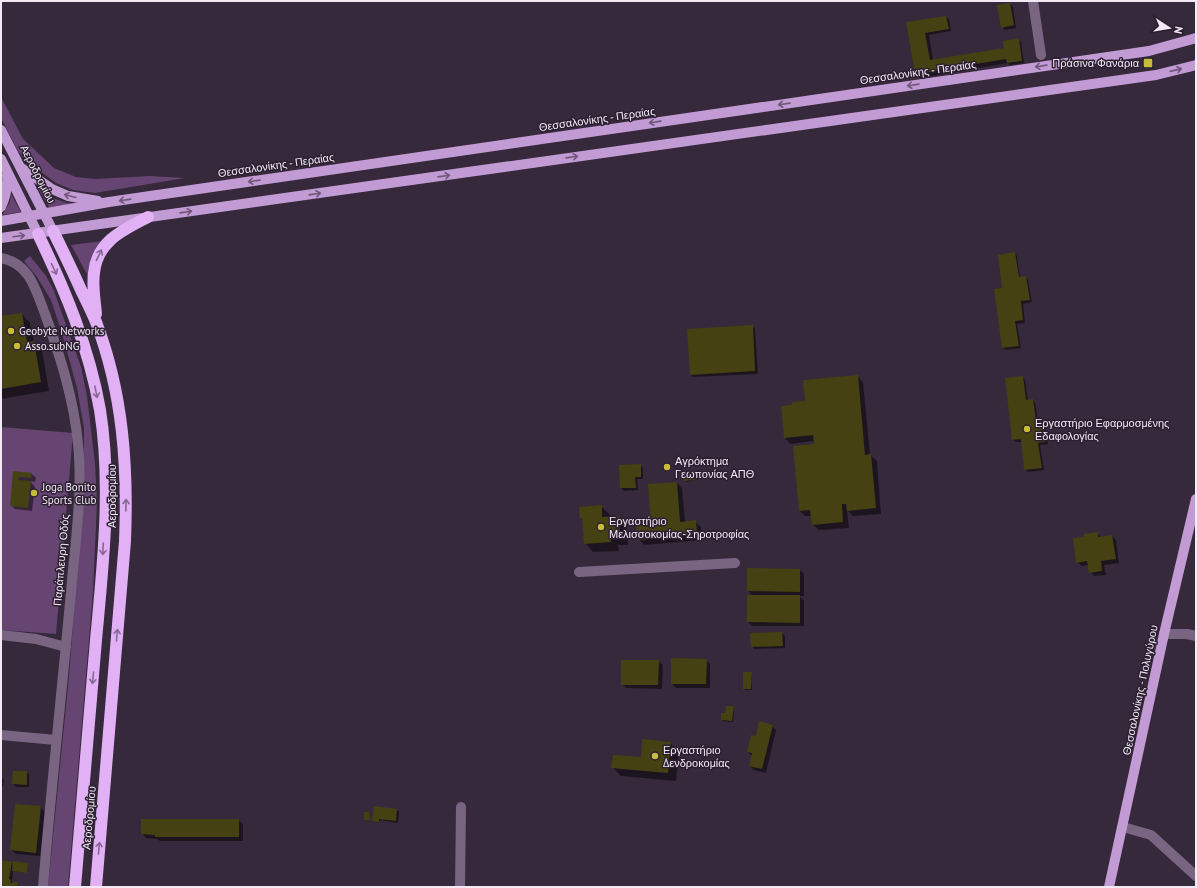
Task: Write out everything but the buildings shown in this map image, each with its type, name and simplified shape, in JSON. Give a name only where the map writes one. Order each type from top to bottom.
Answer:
[{"type":"highway","points":[[96,321],[94,273],[97,260],[103,247],[114,236],[148,217]]},
{"type":"highway","name":"Αεροδρομίου","points":[[54,231],[96,321],[114,377],[125,459],[125,541],[96,887]]},
{"type":"highway","name":"Αεροδρομίου","points":[[38,234],[60,280],[79,328],[87,354],[100,409],[105,465],[106,500],[102,576],[75,887]]},
{"type":"main road","name":"Θεσσαλονίκης - Περαίας","points":[[1,221],[109,202],[1149,51],[1196,38]]},
{"type":"main road","points":[[1,238],[38,234],[148,217],[1156,75],[1196,66]]},
{"type":"main road","name":"Αεροδρομίου","points":[[1,130],[54,231]]},
{"type":"main road","name":"Αεροδρομίου","points":[[1,159],[4,169],[38,234]]},
{"type":"main road","points":[[20,168],[52,189],[68,196],[109,202]]},
{"type":"main road","points":[[1,207],[6,195],[8,183],[4,169]]},
{"type":"main road","name":"Θεσσαλονίκης - Πολυγύρου","points":[[1109,887],[1164,634],[1196,499]]},
{"type":"street","points":[[1034,1],[1041,55]]},
{"type":"street","name":"Παράπλευρη Οδός","points":[[1,258],[17,264],[25,270],[30,277],[59,355],[69,387],[79,446],[79,484],[66,647],[43,887]]},
{"type":"street","points":[[579,572],[735,563]]},
{"type":"street","points":[[1164,634],[1187,634],[1196,636]]},
{"type":"street","points":[[1,635],[36,639],[66,647]]},
{"type":"street","points":[[1,736],[56,740]]},
{"type":"street","points":[[460,887],[461,807]]},
{"type":"street","points":[[1123,827],[1151,835],[1196,876]]},
{"type":"shaded area","points":[[1,97],[23,139],[54,168],[76,177],[95,179],[150,176],[185,178],[95,193],[73,190],[56,183],[26,161],[18,151],[1,118]]},
{"type":"shaded area","points":[[37,187],[53,198],[71,204],[49,207]]},
{"type":"shaded area","points":[[11,194],[21,212],[2,215],[10,202]]},
{"type":"shaded area","points":[[103,241],[90,264],[88,276],[71,245]]},
{"type":"shaded area","points":[[30,256],[46,276],[54,291],[81,367],[87,396],[95,463],[97,503],[93,592],[68,887],[48,887],[69,676],[84,459],[84,428],[77,388],[62,333],[51,300],[37,277],[24,261]]},
{"type":"shaded area","name":"Joga Bonito Sports Club","points":[[1,427],[73,433],[56,634],[1,630]]},
{"type":"place","name":"Πράσινα Φανάρια","points":[[1148,63]]},
{"type":"place","name":"Geobyte Networks","points":[[11,331]]},
{"type":"place","name":"Asso.subNG","points":[[17,346]]},
{"type":"place","name":"Εργαστήριο Εφαρμοσμένης Εδαφολογίας","points":[[1027,429]]},
{"type":"place","name":"Αγρόκτημα Γεωπονίας ΑΠΘ","points":[[667,467]]},
{"type":"place","name":"Joga Bonito Sports Club","points":[[34,493]]},
{"type":"place","name":"Εργαστήριο Μελισσοκομίας-Σηροτροφίας","points":[[601,527]]},
{"type":"place","name":"Εργαστήριο Δενδροκομίας","points":[[655,756]]}]
